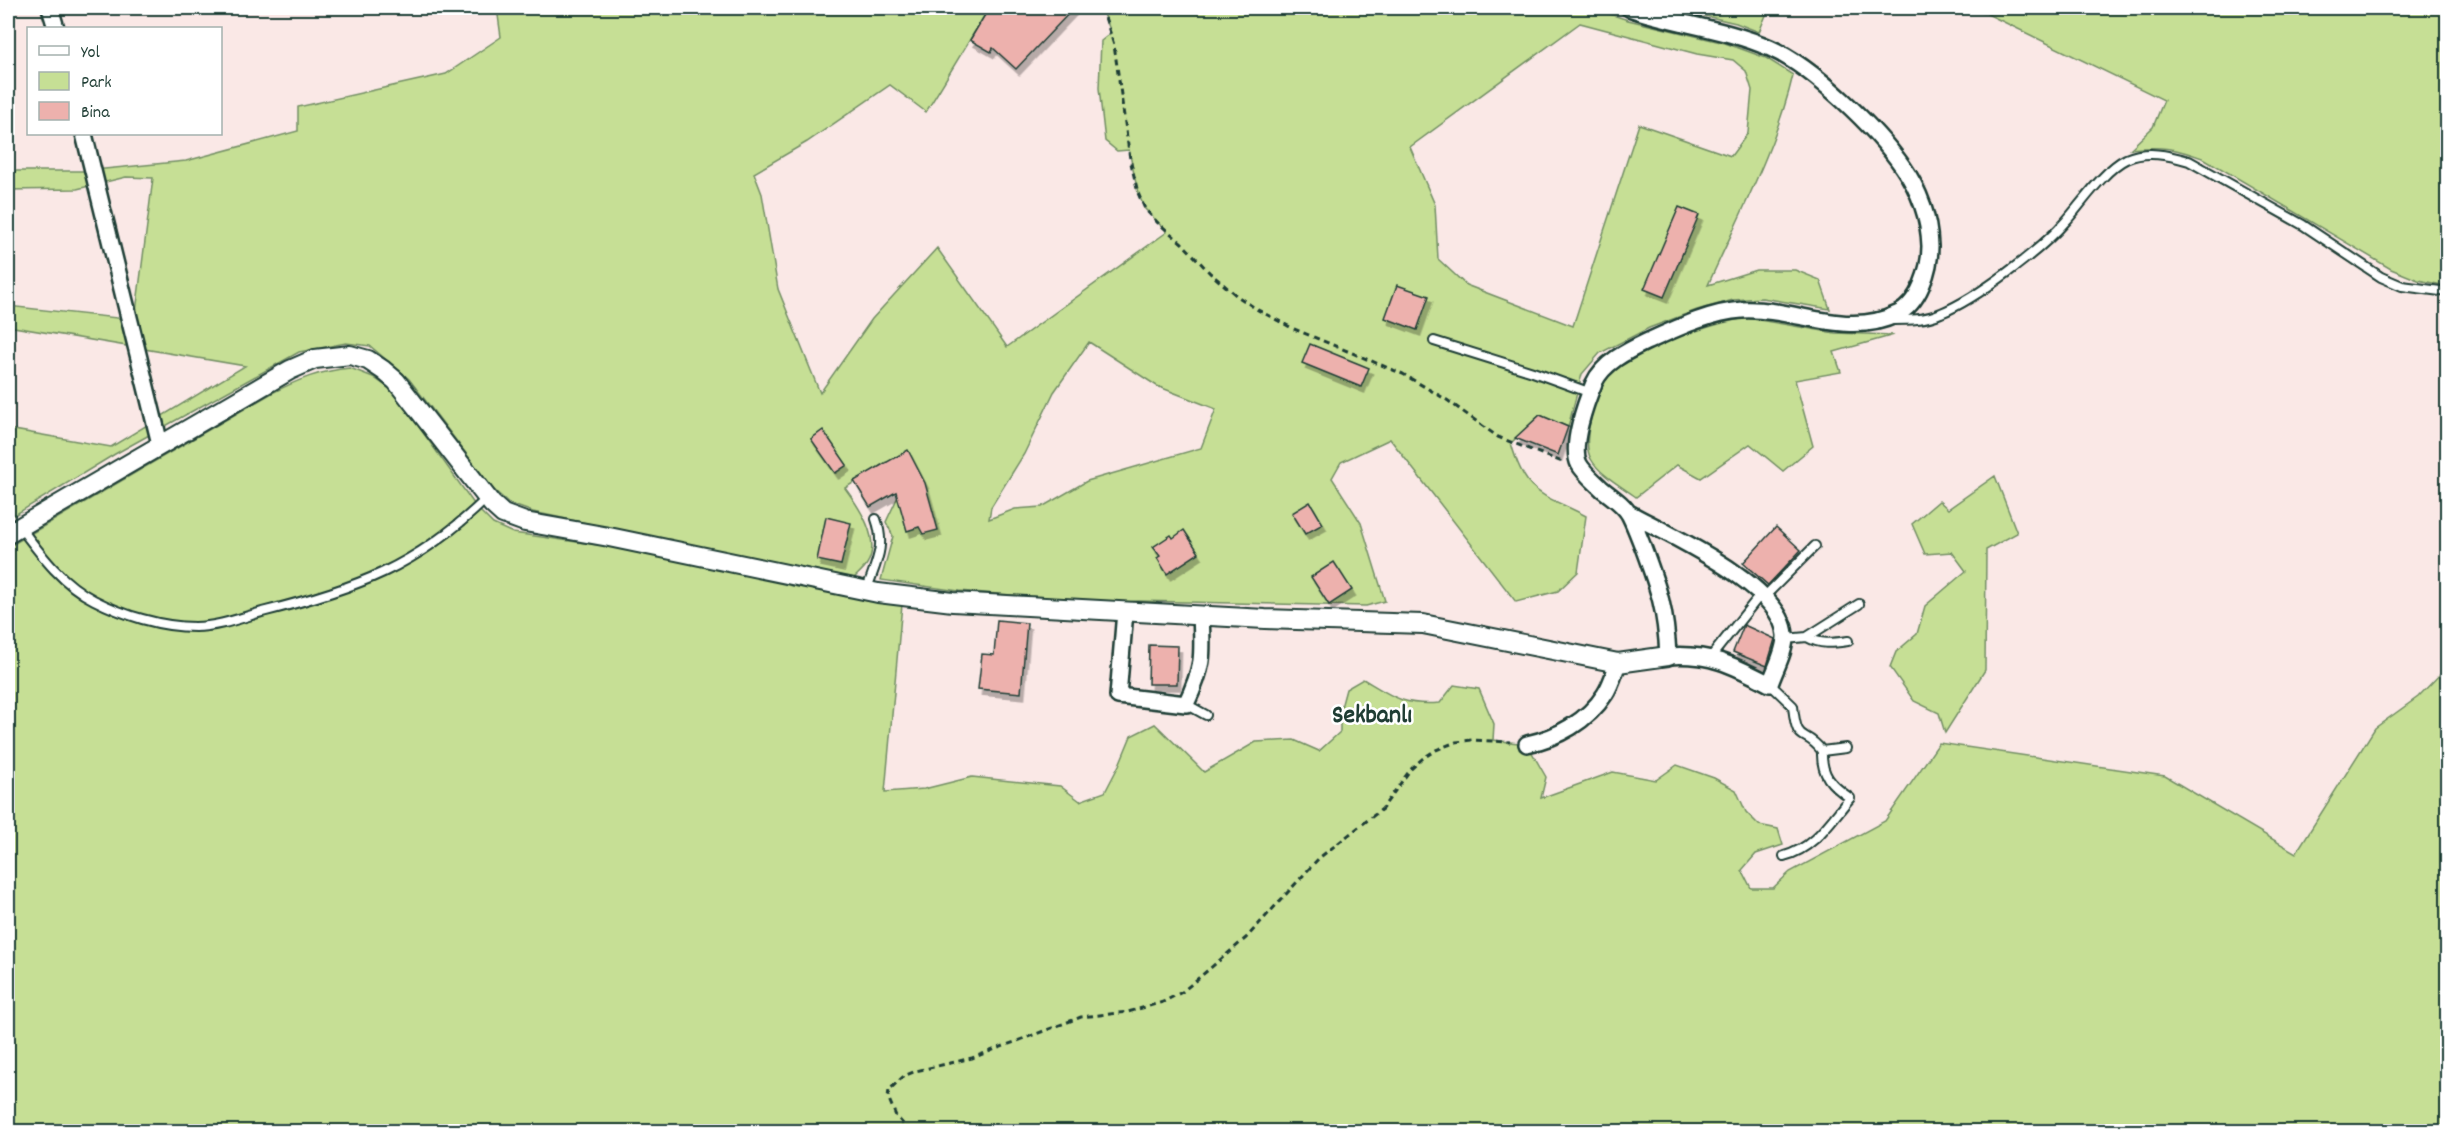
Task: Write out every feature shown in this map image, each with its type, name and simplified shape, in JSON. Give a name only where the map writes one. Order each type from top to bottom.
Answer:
[{"type":"street","points":[[50,8],[56,27]]},
{"type":"street","points":[[13,530],[290,370],[315,359],[350,355],[368,360],[396,381],[487,498],[503,514],[525,522],[609,537],[866,591],[953,602],[1423,624],[1618,663],[1684,655],[1710,658],[1728,663],[1770,684],[1785,639],[1781,623],[1763,596],[1750,583],[1711,558],[1629,513],[1581,467],[1575,451],[1576,441],[1591,393],[1598,376],[1605,367],[1634,348],[1703,319],[1730,312],[1768,311],[1855,325],[1884,320],[1901,313],[1912,301],[1926,272],[1930,250],[1924,210],[1904,168],[1889,149],[1831,91],[1806,70],[1772,49],[1748,39],[1629,8]]},
{"type":"street","points":[[84,135],[160,444]]},
{"type":"street","points":[[1629,513],[1660,594],[1666,622],[1668,656]]},
{"type":"street","points":[[1125,611],[1118,696],[1186,704],[1200,675],[1203,659],[1201,615]]},
{"type":"street","points":[[1527,744],[1558,735],[1590,712],[1604,696],[1618,663]]},
{"type":"lane","points":[[1884,320],[1907,320],[1940,314],[1977,293],[2044,243],[2115,165],[2141,154],[2171,156],[2189,161],[2303,225],[2391,283],[2448,292]]},
{"type":"lane","points":[[1434,341],[1591,393]]},
{"type":"lane","points":[[13,530],[72,587],[93,600],[129,614],[159,622],[195,627],[280,608],[362,583],[412,559],[447,533],[487,498]]},
{"type":"lane","points":[[866,591],[882,547],[881,533],[876,519]]},
{"type":"lane","points":[[1710,658],[1763,596],[1815,546]]},
{"type":"lane","points":[[1807,637],[1859,604]]},
{"type":"lane","points":[[1785,639],[1807,637],[1826,644],[1848,641]]},
{"type":"lane","points":[[1770,684],[1793,706],[1795,728],[1804,737],[1816,742],[1822,751],[1822,763],[1826,776],[1833,786],[1850,798],[1809,846],[1784,855]]},
{"type":"lane","points":[[1186,704],[1206,715]]},
{"type":"lane","points":[[1822,751],[1846,748]]},
{"type":"path","points":[[1102,8],[1114,45],[1130,159],[1138,193],[1145,209],[1210,273],[1236,296],[1258,310],[1294,329],[1403,374],[1447,400],[1498,437],[1549,459],[1581,467]]},
{"type":"path","points":[[910,1131],[896,1116],[888,1097],[889,1090],[904,1076],[972,1058],[1081,1017],[1128,1012],[1163,1002],[1182,992],[1246,938],[1318,858],[1382,809],[1410,770],[1422,759],[1456,742],[1483,740],[1527,744]]},
{"type":"green space","points":[[497,8],[989,8],[926,112],[890,85],[807,142],[754,173],[762,194],[778,289],[820,393],[872,319],[937,248],[1007,347],[1167,232],[1145,209],[1138,193],[1129,150],[1117,151],[1105,141],[1099,88],[1101,41],[1111,33],[1102,8],[1592,8],[1628,20],[1725,43],[1766,58],[1793,75],[1767,155],[1708,285],[1756,270],[1795,270],[1820,280],[1830,309],[1762,298],[1733,300],[1697,310],[1649,328],[1600,353],[1582,374],[1568,427],[1540,415],[1511,443],[1523,474],[1530,484],[1547,497],[1586,516],[1578,572],[1558,591],[1516,602],[1390,439],[1341,462],[1332,478],[1361,523],[1385,601],[1366,606],[1138,601],[1116,603],[959,591],[881,580],[893,536],[886,522],[901,490],[886,462],[845,488],[867,524],[872,545],[867,564],[854,578],[533,512],[510,504],[494,490],[409,379],[370,346],[346,343],[299,352],[115,454],[8,519],[8,429],[111,447],[245,366],[8,326],[8,306],[135,320],[153,178],[126,177],[77,189],[8,190],[8,171],[84,171],[186,161],[298,131],[298,107],[446,74],[501,37]],"holes":[[[1580,23],[1697,54],[1733,60],[1746,71],[1752,90],[1748,133],[1731,156],[1639,124],[1573,326],[1466,285],[1438,259],[1435,205],[1410,147]],[[1089,342],[1157,386],[1216,409],[1201,448],[1087,481],[1042,507],[1015,509],[989,519],[991,507],[1024,454],[1054,392]],[[822,431],[847,465],[836,473],[811,439]]]},
{"type":"green space","points":[[1671,8],[1769,8],[1759,32],[1736,23]]},
{"type":"green space","points":[[1975,8],[2447,8],[2447,286],[2418,280],[2391,269],[2205,159],[2169,149],[2130,149],[2153,127],[2164,100]]},
{"type":"green space","points":[[1747,318],[1835,333],[1894,335],[1834,352],[1841,372],[1795,380],[1813,446],[1783,471],[1750,444],[1701,478],[1677,465],[1636,497],[1611,480],[1591,459],[1588,445],[1590,423],[1602,383],[1629,360],[1648,350],[1712,326]]},
{"type":"green space","points":[[350,368],[373,377],[394,392],[477,508],[493,524],[513,533],[655,553],[902,604],[885,792],[924,789],[972,777],[1060,786],[1080,801],[1105,792],[1131,736],[1155,724],[1204,772],[1256,742],[1294,740],[1319,751],[1340,732],[1340,711],[1346,689],[1363,679],[1399,699],[1427,704],[1440,703],[1454,685],[1479,689],[1494,724],[1493,740],[1527,744],[1546,777],[1541,798],[1613,772],[1656,780],[1677,765],[1714,778],[1736,790],[1746,812],[1759,825],[1778,829],[1783,845],[1756,854],[1742,870],[1751,888],[1773,888],[1790,872],[1885,821],[1939,743],[2165,776],[2296,853],[2375,728],[2418,697],[2447,667],[2447,1131],[8,1131],[8,547],[272,393],[310,376]]},
{"type":"green space","points":[[1995,476],[2017,533],[1986,550],[1985,670],[1945,733],[1939,713],[1914,701],[1890,667],[1896,652],[1917,634],[1925,606],[1966,571],[1952,552],[1925,554],[1912,524],[1939,501],[1948,509]]},
{"type":"building","points":[[989,8],[1074,8],[1016,69],[993,48],[991,52],[970,40]]},
{"type":"building","points":[[1679,207],[1699,215],[1664,297],[1644,289]]},
{"type":"building","points":[[1397,285],[1429,296],[1417,330],[1385,318]]},
{"type":"building","points":[[1310,344],[1369,368],[1361,387],[1302,363]]},
{"type":"building","points":[[1540,415],[1568,427],[1558,455],[1515,438]]},
{"type":"building","points":[[823,430],[847,465],[835,473],[811,439]]},
{"type":"building","points":[[908,450],[925,483],[938,530],[923,534],[919,527],[907,531],[896,492],[870,507],[854,481]]},
{"type":"building","points":[[1310,502],[1323,524],[1305,534],[1292,513]]},
{"type":"building","points":[[826,517],[851,523],[841,565],[817,560]]},
{"type":"building","points":[[1776,527],[1801,550],[1768,585],[1743,563]]},
{"type":"building","points":[[1184,530],[1199,553],[1167,574],[1157,558],[1160,556],[1153,547],[1171,535],[1173,538]]},
{"type":"building","points":[[1334,562],[1352,590],[1329,605],[1311,577]]},
{"type":"building","points":[[997,620],[1027,623],[1021,693],[978,689],[982,654],[994,655]]},
{"type":"building","points":[[1744,625],[1775,639],[1767,666],[1733,652]]},
{"type":"building","points":[[1149,645],[1178,646],[1177,684],[1148,684]]},
{"type":"district","name":"Sekbanlı","points":[[1372,716]]}]
